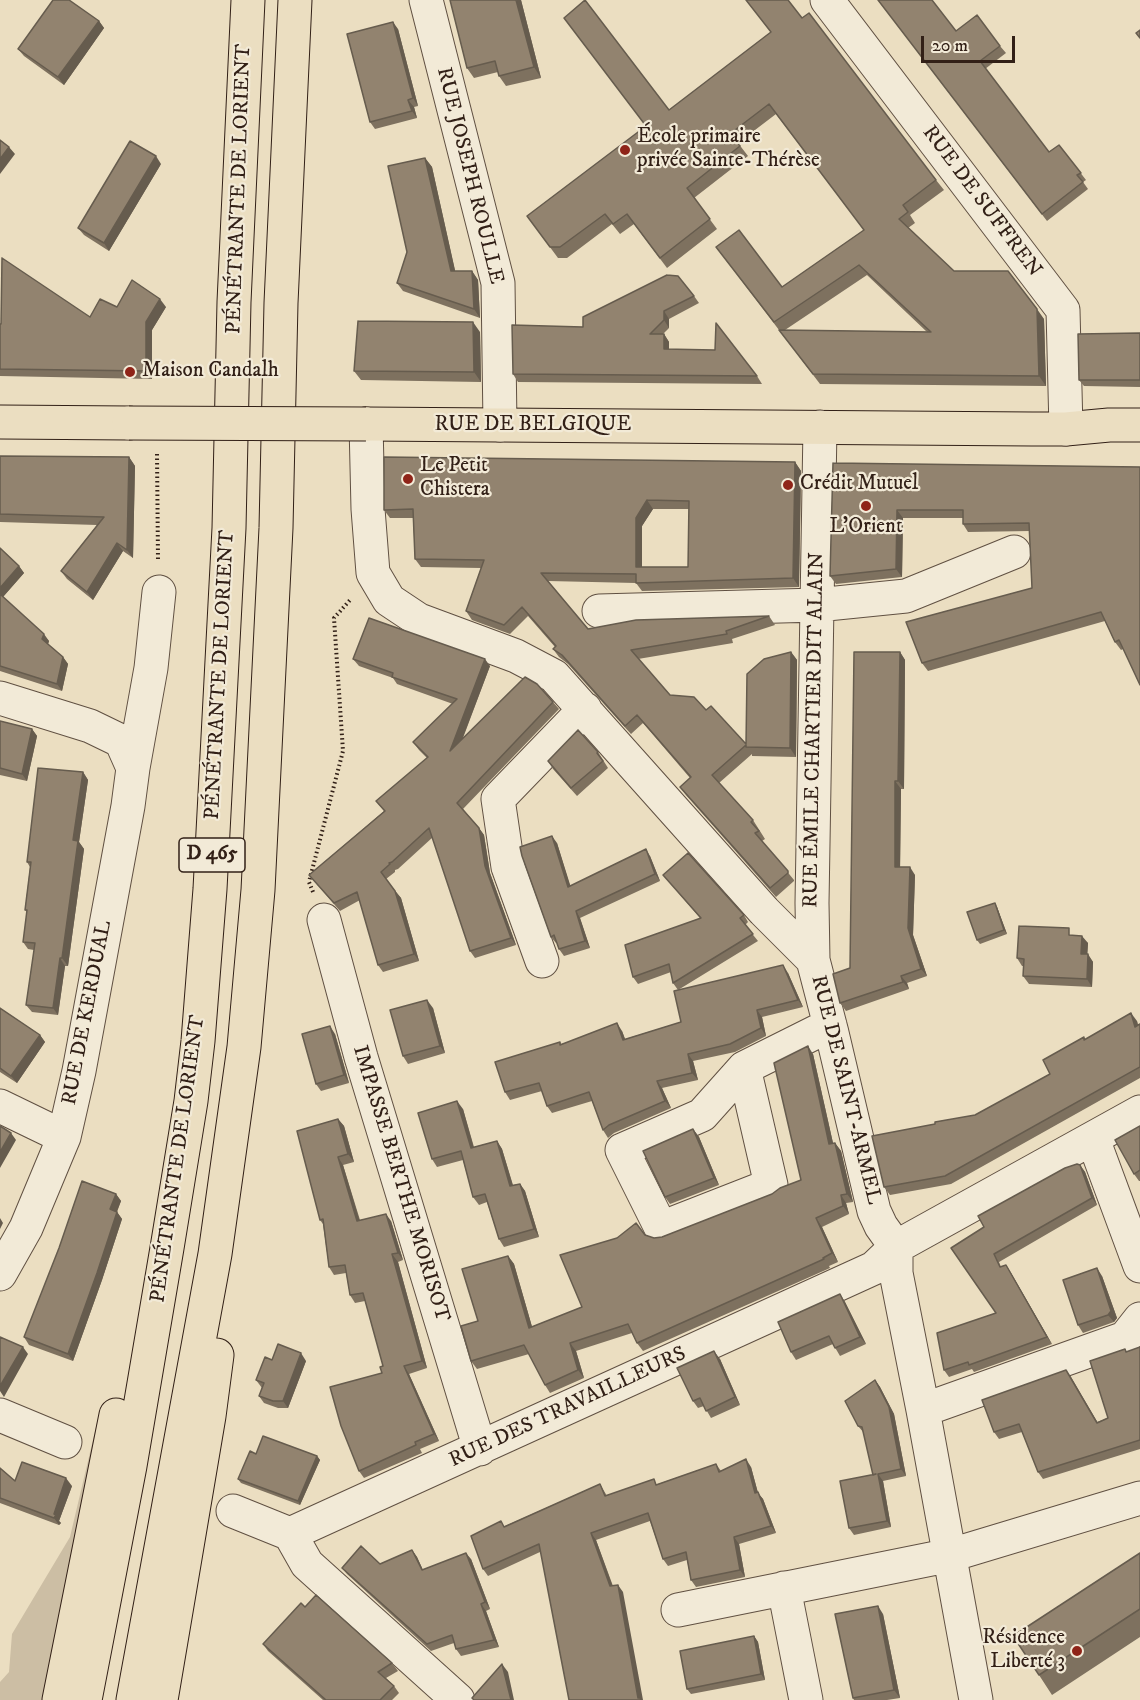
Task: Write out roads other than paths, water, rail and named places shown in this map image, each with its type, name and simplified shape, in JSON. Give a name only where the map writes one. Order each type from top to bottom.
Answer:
[{"type":"main road","name":"PÉNÉTRANTE DE LORIENT","points":[[85,1700],[130,1466],[191,1101],[198,1041],[211,878],[229,528],[234,302],[248,0]]},
{"type":"main road","name":"D 465","points":[[133,1700],[215,1254],[244,1047],[258,890],[276,528],[281,303],[295,0]]},
{"type":"main road","name":"RUE DE BELGIQUE","points":[[0,422],[1066,429],[1140,425]]},
{"type":"main road","name":"RUE DE BELGIQUE","points":[[1066,429],[1108,439],[1140,442]]},
{"type":"main road","points":[[161,1700],[209,1416],[230,1258],[244,1047]]},
{"type":"main road","points":[[59,1700],[124,1375],[154,1244],[191,1101]]},
{"type":"street","name":"RUE JOSEPH ROULLE","points":[[426,0],[498,283],[500,425]]},
{"type":"street","name":"RUE DE SUFFREN","points":[[827,0],[1063,310],[1066,429]]},
{"type":"street","name":"RUE DE SAINT-ARMEL","points":[[366,424],[368,509],[373,573],[389,600],[419,620],[516,656],[554,676],[764,911],[813,960],[874,1211],[881,1226],[896,1247]]},
{"type":"street","name":"RUE ÉMILE CHARTIER DIT ALAIN","points":[[813,960],[820,427]]},
{"type":"street","points":[[599,611],[817,605],[906,596],[1014,552]]},
{"type":"street","name":"RUE DE KERDUAL","points":[[0,1274],[26,1228],[63,1137],[79,1071],[128,806],[127,755],[152,668],[159,592]]},
{"type":"street","points":[[0,698],[90,726],[127,755]]},
{"type":"street","points":[[542,961],[508,867],[498,799],[585,710]]},
{"type":"street","name":"IMPASSE BERTHE MORISOT","points":[[324,920],[361,1057],[480,1449]]},
{"type":"street","points":[[744,1068],[771,1185],[661,1228],[622,1150],[702,1115],[744,1068],[830,1025]]},
{"type":"street","points":[[0,1106],[63,1137]]},
{"type":"street","name":"RUE DES TRAVAILLEURS","points":[[290,1534],[874,1268],[896,1247],[1140,1112]]},
{"type":"street","points":[[1093,1139],[1140,1266]]},
{"type":"street","points":[[896,1247],[896,1273],[951,1555],[976,1700]]},
{"type":"street","points":[[923,1410],[1125,1338],[1140,1319]]},
{"type":"street","points":[[0,1415],[65,1442]]},
{"type":"street","points":[[678,1610],[951,1555],[1140,1498]]},
{"type":"street","points":[[233,1511],[290,1534],[307,1564],[458,1700]]},
{"type":"street","points":[[784,1588],[806,1700]]},
{"type":"place","name":"École primaire privée Sainte-Thérèse","points":[[625,150]]},
{"type":"place","name":"Maison Candalh","points":[[130,372]]},
{"type":"place","name":"Le Petit Chistera","points":[[408,479]]},
{"type":"place","name":"Crédit Mutuel","points":[[788,485]]},
{"type":"place","name":"L'Orient","points":[[866,506]]},
{"type":"place","name":"Résidence Liberté 3","points":[[1077,1651]]}]
